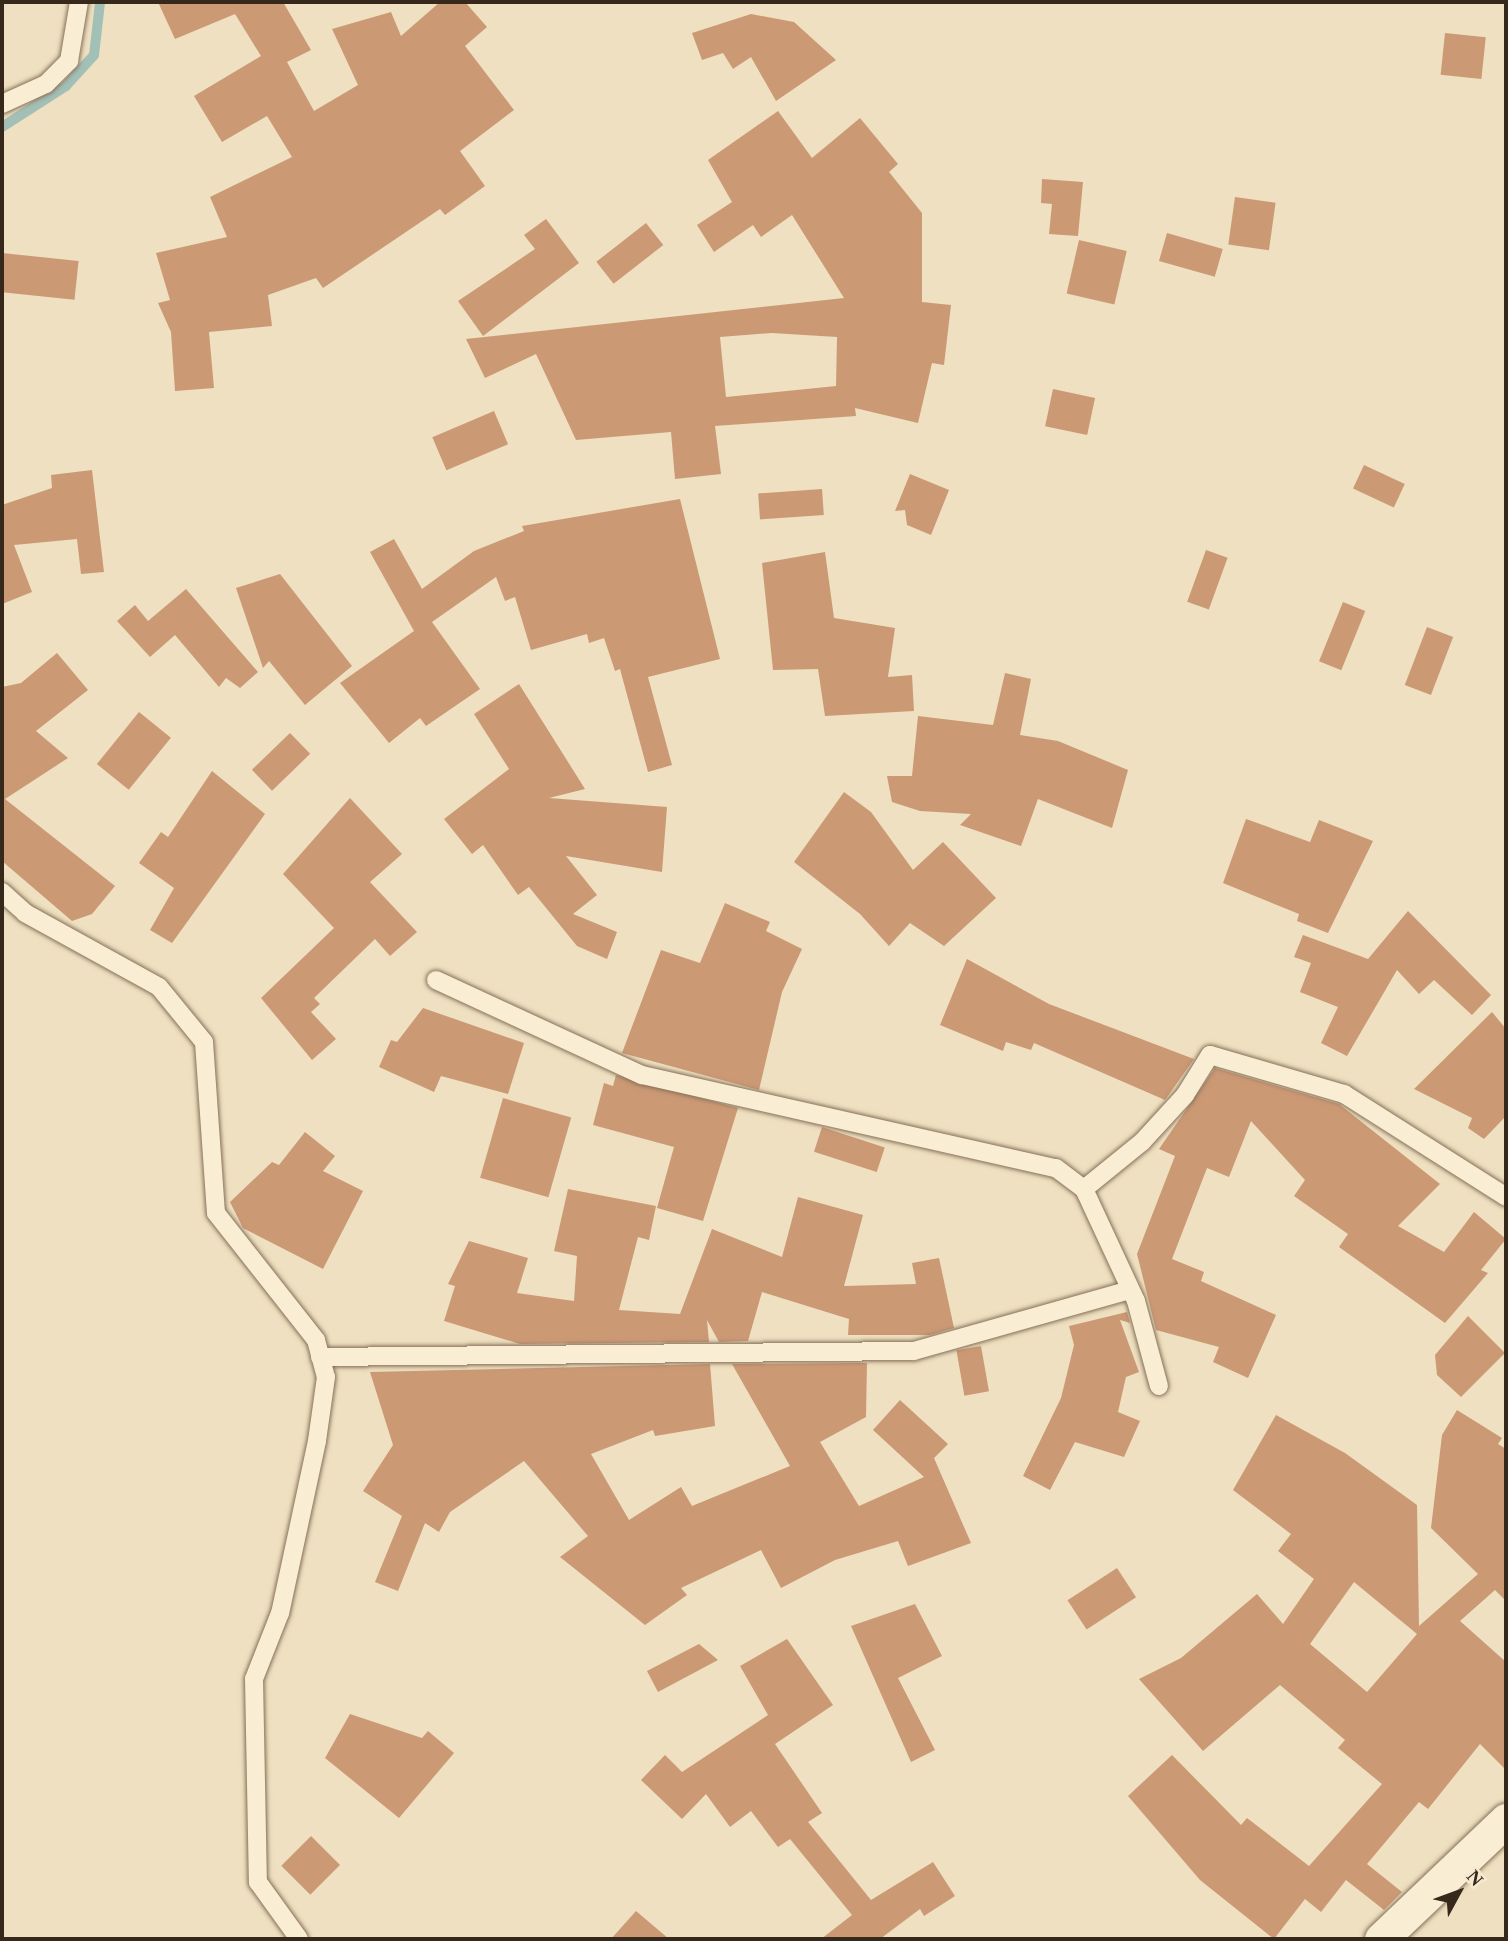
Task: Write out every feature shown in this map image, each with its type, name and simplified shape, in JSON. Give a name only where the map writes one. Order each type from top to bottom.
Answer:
[{"type":"street","points":[[1381,1939],[1506,1820]]},
{"type":"lane","points":[[2,104],[46,84],[69,61],[79,2]]},
{"type":"lane","points":[[2,892],[25,913],[159,987],[204,1042],[216,1213],[316,1340],[326,1377],[317,1441],[280,1613],[254,1679],[258,1882],[299,1939]]},
{"type":"lane","points":[[436,980],[642,1075],[1056,1168],[1084,1189],[1130,1290],[1159,1386]]},
{"type":"lane","points":[[1084,1189],[1142,1142],[1185,1095],[1210,1055],[1344,1094],[1506,1197]]},
{"type":"lane","points":[[320,1357],[914,1351],[1130,1290]]},
{"type":"building","points":[[158,2],[283,2],[311,50],[287,62],[314,111],[358,85],[332,29],[391,12],[401,36],[440,2],[465,2],[487,27],[465,46],[514,110],[460,151],[485,186],[445,215],[440,209],[323,288],[316,278],[268,295],[272,326],[209,332],[214,388],[175,391],[171,332],[158,303],[170,300],[156,253],[227,237],[210,197],[292,157],[267,116],[222,142],[194,96],[261,56],[235,14],[175,39]]},
{"type":"building","points":[[751,14],[794,22],[836,60],[776,101],[751,57],[733,69],[723,53],[702,60],[692,33]]},
{"type":"building","points":[[1445,33],[1486,37],[1481,79],[1441,75]]},
{"type":"building","points":[[778,111],[812,158],[860,118],[898,164],[889,172],[922,213],[922,302],[951,305],[944,365],[932,363],[918,423],[855,408],[856,416],[715,426],[721,474],[675,479],[671,432],[576,440],[536,354],[485,378],[466,339],[844,298],[792,215],[761,237],[753,225],[714,252],[697,225],[732,202],[708,160]],"holes":[[[772,333],[837,337],[836,386],[726,397],[720,337]]]},
{"type":"building","points":[[1042,179],[1083,182],[1078,236],[1049,234],[1052,204],[1041,203]]},
{"type":"building","points":[[1235,197],[1276,203],[1269,250],[1228,245]]},
{"type":"building","points":[[546,219],[579,263],[483,336],[458,301],[535,249],[524,235]]},
{"type":"building","points":[[646,223],[663,245],[614,284],[596,262]]},
{"type":"building","points":[[1167,233],[1223,249],[1215,277],[1159,261]]},
{"type":"building","points":[[1079,240],[1127,251],[1114,305],[1067,294]]},
{"type":"building","points":[[2,253],[79,261],[75,300],[2,292]]},
{"type":"building","points":[[1053,389],[1095,398],[1087,435],[1045,426]]},
{"type":"building","points":[[494,411],[508,444],[446,470],[432,437]]},
{"type":"building","points":[[1364,465],[1405,484],[1394,508],[1353,489]]},
{"type":"building","points":[[92,470],[104,572],[81,574],[77,539],[14,545],[32,592],[2,604],[2,505],[52,488],[51,475]]},
{"type":"building","points":[[910,474],[949,490],[931,535],[907,525],[905,510],[895,511]]},
{"type":"building","points":[[822,489],[824,515],[760,519],[758,493]]},
{"type":"building","points":[[680,499],[720,659],[648,677],[672,765],[648,772],[620,669],[615,671],[604,638],[589,643],[587,634],[531,650],[515,597],[505,601],[496,577],[432,622],[480,689],[426,726],[420,718],[389,743],[340,683],[414,631],[370,552],[394,539],[422,589],[474,551],[524,531],[522,526]]},
{"type":"building","points":[[1206,550],[1228,558],[1209,610],[1187,602]]},
{"type":"building","points":[[825,552],[834,618],[895,628],[888,677],[912,675],[914,711],[825,716],[818,669],[773,670],[762,563]]},
{"type":"building","points":[[280,574],[352,666],[305,705],[269,661],[263,668],[236,588]]},
{"type":"building","points":[[186,589],[258,672],[240,688],[226,678],[219,687],[175,635],[150,657],[117,621],[135,605],[148,621]]},
{"type":"building","points":[[1343,602],[1365,611],[1341,670],[1319,661]]},
{"type":"building","points":[[1427,627],[1453,637],[1431,695],[1405,685]]},
{"type":"building","points":[[57,653],[88,690],[36,731],[68,758],[5,799],[115,886],[92,914],[72,921],[2,861],[2,687],[21,683]]},
{"type":"building","points":[[1005,673],[1031,679],[1020,735],[1058,741],[1128,770],[1112,828],[1038,799],[1021,846],[960,825],[971,814],[920,811],[892,802],[887,776],[912,776],[918,716],[993,725]]},
{"type":"building","points":[[519,684],[585,789],[549,798],[667,807],[662,872],[566,856],[597,895],[573,914],[617,932],[607,959],[577,946],[529,887],[518,895],[483,845],[472,854],[444,819],[509,769],[474,714]]},
{"type":"building","points":[[139,712],[171,738],[129,790],[97,764]]},
{"type":"building","points":[[290,733],[310,754],[272,791],[252,770]]},
{"type":"building","points":[[212,771],[265,814],[172,943],[150,930],[174,888],[139,863],[161,832],[168,837]]},
{"type":"building","points":[[844,792],[871,812],[913,870],[943,842],[996,898],[944,946],[910,923],[889,946],[860,914],[794,862]]},
{"type":"building","points":[[350,798],[402,854],[370,882],[417,932],[390,956],[375,939],[314,998],[320,1004],[311,1012],[336,1039],[312,1060],[261,998],[334,928],[283,874]]},
{"type":"building","points":[[1246,819],[1310,842],[1319,820],[1373,841],[1328,933],[1297,921],[1299,914],[1223,883]]},
{"type":"building","points":[[725,903],[770,922],[766,931],[802,949],[782,992],[759,1090],[622,1053],[661,950],[700,963]]},
{"type":"building","points":[[1408,911],[1491,995],[1472,1015],[1434,980],[1419,994],[1397,970],[1347,1056],[1321,1043],[1338,1007],[1300,992],[1311,963],[1294,957],[1303,935],[1368,959]]},
{"type":"building","points":[[967,959],[1049,1004],[1194,1059],[1165,1100],[1034,1043],[1031,1050],[1006,1042],[1003,1051],[940,1025]]},
{"type":"building","points":[[423,1008],[524,1043],[508,1094],[441,1076],[434,1092],[379,1067],[391,1040],[397,1042]]},
{"type":"building","points":[[1492,1012],[1506,1029],[1506,1116],[1484,1139],[1468,1128],[1472,1118],[1414,1089]]},
{"type":"building","points":[[1215,1068],[1339,1104],[1440,1184],[1398,1226],[1444,1252],[1474,1212],[1506,1239],[1481,1270],[1488,1273],[1445,1323],[1339,1247],[1348,1234],[1294,1196],[1305,1180],[1251,1121],[1229,1177],[1207,1168],[1172,1259],[1204,1272],[1201,1281],[1276,1315],[1248,1378],[1213,1362],[1219,1347],[1156,1330],[1137,1254],[1175,1156],[1159,1149]]},
{"type":"building","points":[[616,1075],[738,1108],[703,1221],[657,1208],[674,1147],[593,1125],[604,1083],[613,1086]]},
{"type":"building","points":[[503,1098],[571,1118],[548,1197],[480,1178]]},
{"type":"building","points":[[822,1127],[885,1147],[877,1172],[814,1152]]},
{"type":"building","points":[[305,1132],[335,1156],[323,1171],[363,1191],[323,1269],[243,1228],[230,1202],[272,1162],[279,1165]]},
{"type":"building","points":[[568,1189],[656,1206],[649,1240],[638,1237],[619,1310],[680,1314],[712,1229],[782,1257],[798,1197],[863,1215],[844,1286],[916,1284],[912,1263],[939,1258],[954,1328],[930,1335],[848,1335],[849,1319],[762,1292],[748,1341],[719,1342],[707,1320],[709,1342],[520,1344],[444,1321],[455,1286],[448,1284],[469,1241],[528,1258],[517,1293],[574,1301],[577,1256],[554,1251]]},
{"type":"building","points":[[1127,1312],[1130,1323],[1120,1320],[1139,1372],[1126,1377],[1118,1412],[1140,1421],[1124,1457],[1075,1442],[1050,1490],[1023,1476],[1061,1398],[1074,1345],[1069,1326]]},
{"type":"building","points":[[1468,1316],[1505,1353],[1461,1397],[1437,1375],[1435,1355]]},
{"type":"building","points":[[981,1346],[989,1391],[964,1396],[956,1350]]},
{"type":"building","points":[[867,1363],[866,1417],[820,1442],[859,1506],[924,1477],[873,1430],[900,1400],[948,1444],[934,1458],[971,1543],[908,1566],[898,1541],[835,1560],[781,1588],[761,1550],[681,1588],[687,1595],[645,1625],[560,1557],[588,1536],[524,1461],[450,1512],[439,1532],[425,1523],[398,1591],[375,1582],[402,1516],[363,1491],[393,1445],[370,1372],[710,1364],[715,1426],[655,1436],[653,1430],[591,1454],[629,1520],[681,1487],[692,1506],[790,1466],[732,1364]]},
{"type":"building","points":[[1457,1410],[1502,1438],[1498,1444],[1506,1449],[1506,1601],[1495,1590],[1460,1621],[1506,1662],[1506,1770],[1480,1744],[1428,1809],[1419,1802],[1367,1864],[1402,1892],[1384,1910],[1346,1880],[1321,1912],[1305,1899],[1274,1939],[1200,1880],[1128,1796],[1172,1755],[1241,1825],[1247,1818],[1309,1866],[1382,1784],[1338,1748],[1345,1740],[1280,1685],[1203,1751],[1139,1679],[1181,1658],[1257,1594],[1283,1624],[1314,1579],[1278,1551],[1291,1534],[1233,1490],[1276,1415],[1345,1453],[1417,1505],[1419,1626],[1478,1574],[1431,1528],[1442,1435]],"holes":[[[1354,1582],[1417,1634],[1367,1692],[1310,1644]]]},
{"type":"building","points":[[1117,1568],[1136,1597],[1087,1629],[1068,1600]]},
{"type":"building","points":[[915,1604],[942,1656],[898,1678],[935,1750],[911,1762],[851,1626]]},
{"type":"building","points":[[787,1639],[833,1705],[775,1744],[822,1813],[808,1822],[871,1900],[933,1862],[955,1896],[924,1916],[920,1909],[880,1939],[821,1939],[852,1915],[790,1839],[778,1847],[751,1811],[730,1827],[706,1794],[682,1819],[641,1780],[665,1755],[682,1772],[768,1715],[740,1666]]},
{"type":"building","points":[[699,1644],[718,1660],[658,1692],[647,1671]]},
{"type":"building","points":[[350,1714],[422,1738],[428,1731],[454,1753],[399,1818],[325,1758]]},
{"type":"building","points":[[311,1836],[340,1865],[310,1895],[281,1866]]},
{"type":"building","points":[[636,1911],[669,1939],[611,1939]]},
{"type":"waterway","points":[[2,127],[66,86],[94,55],[100,2]]}]
